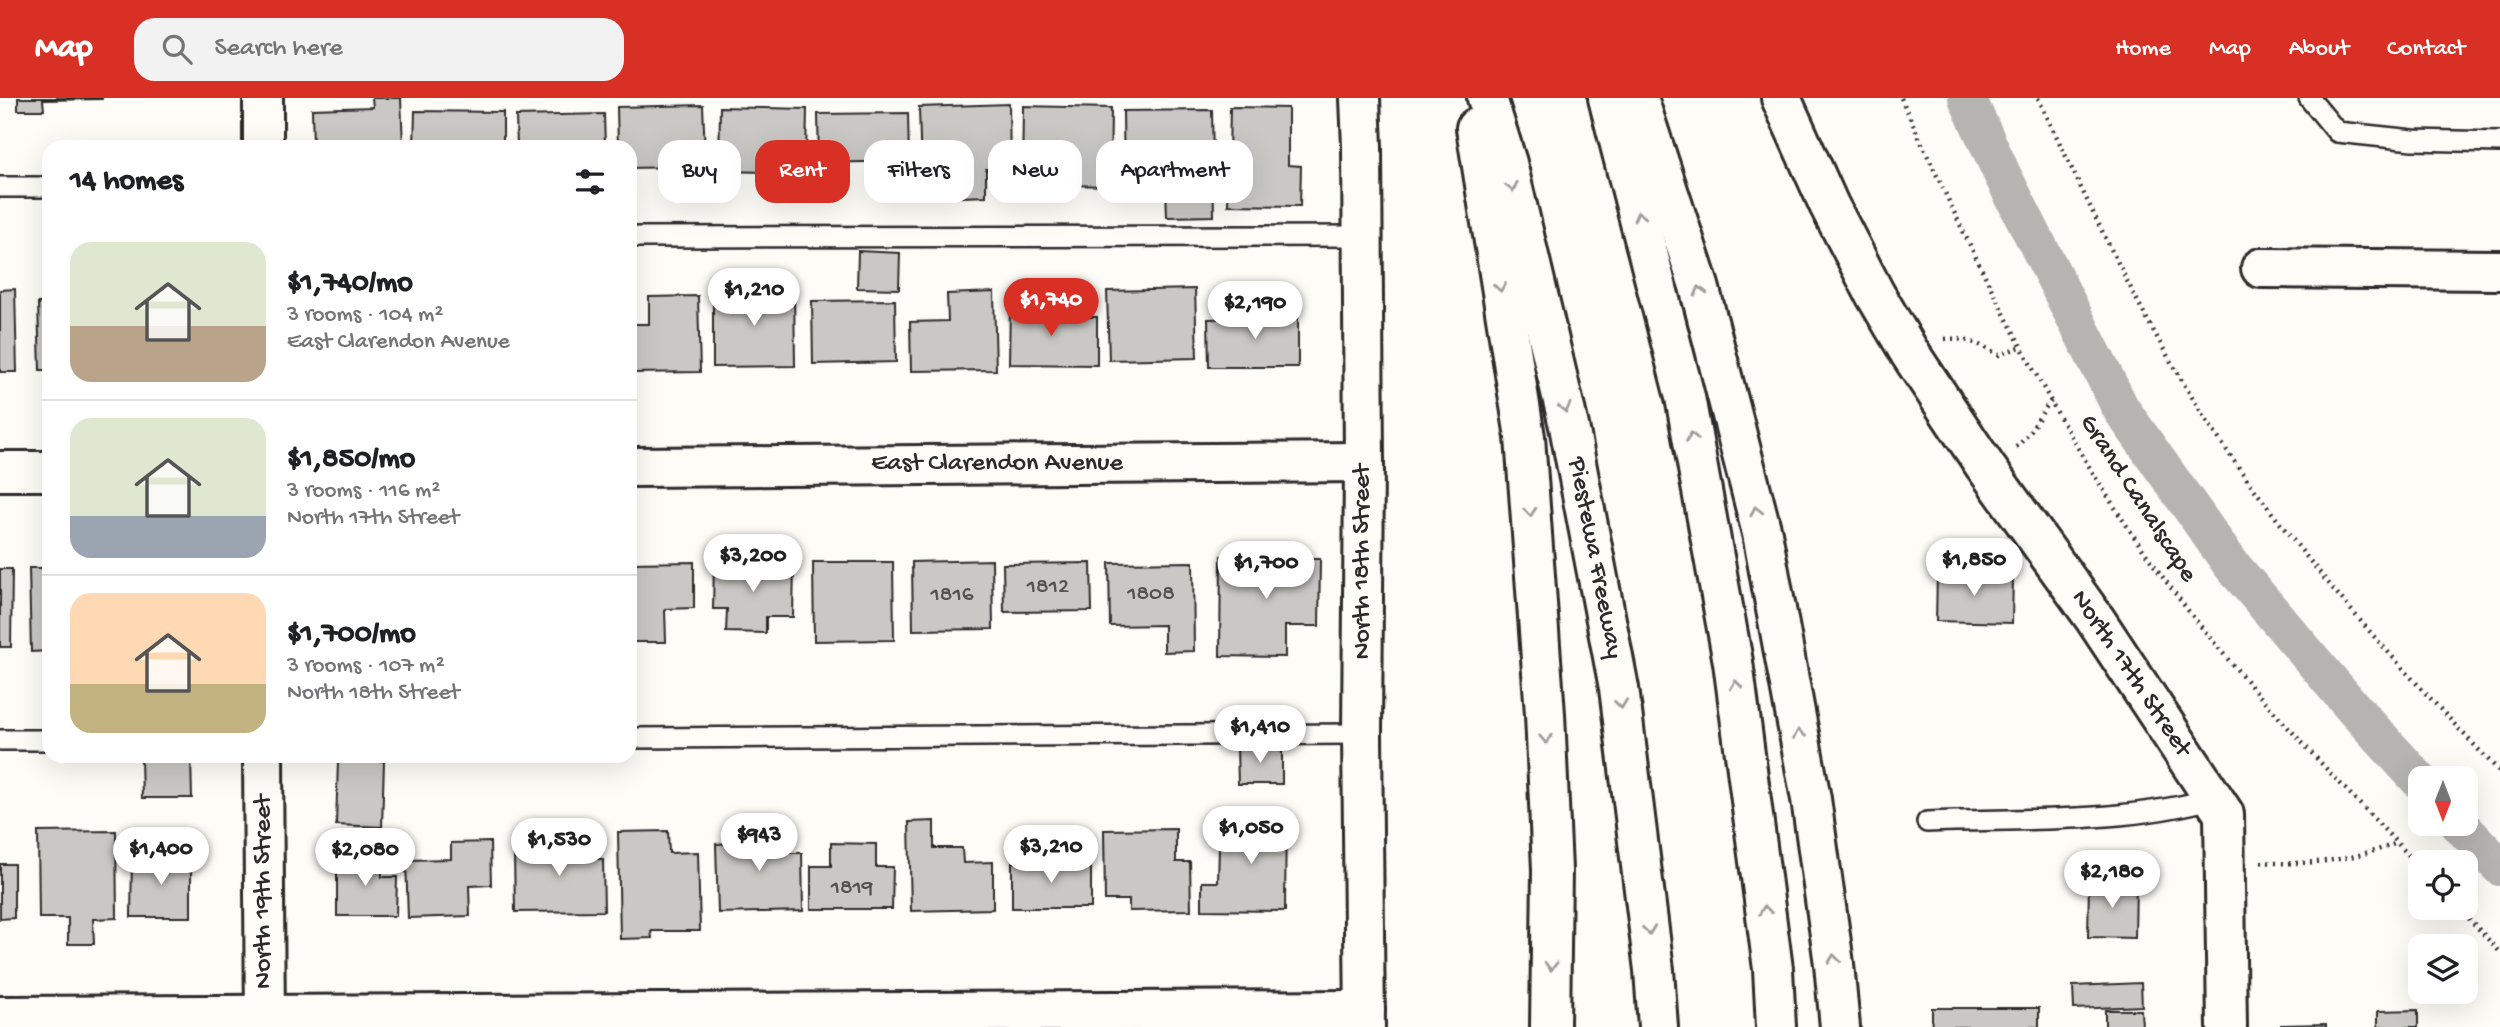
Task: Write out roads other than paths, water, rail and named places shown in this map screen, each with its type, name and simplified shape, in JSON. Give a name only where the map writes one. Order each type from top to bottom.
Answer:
[{"type":"main road","points":[[263,98],[263,140]]},
{"type":"main road","name":"North 18th Street","points":[[1360,98],[1363,236],[1362,734],[1365,1018]]},
{"type":"main road","points":[[1472,98],[1525,437],[1545,714],[1552,857],[1550,1027]]},
{"type":"main road","name":"Piestewa Freeway","points":[[1487,98],[1507,163],[1569,426],[1619,688],[1654,970],[1658,1027]]},
{"type":"main road","points":[[1608,98],[1685,397],[1733,662],[1773,969],[1776,1027]]},
{"type":"main road","points":[[1638,98],[1643,106],[1699,286],[1762,533],[1811,799],[1840,1027]]},
{"type":"main road","name":"North 17th Street","points":[[1781,98],[1829,205],[1875,294],[1911,355],[1985,466],[2095,619],[2224,814],[2227,1027]]},
{"type":"main road","points":[[2261,268],[2500,270]]},
{"type":"main road","name":"East Clarendon Avenue","points":[[637,467],[1364,462]]},
{"type":"main road","points":[[0,471],[42,471]]},
{"type":"main road","name":"North 19th Street","points":[[263,763],[265,1020]]},
{"type":"main road","points":[[0,1016],[265,1020],[1365,1018]]},
{"type":"lane","points":[[2309,98],[2337,132],[2413,140],[2500,142]]},
{"type":"lane","points":[[0,187],[42,187]]},
{"type":"lane","points":[[637,237],[1363,236]]},
{"type":"lane","points":[[637,738],[1362,734]]},
{"type":"lane","points":[[0,740],[42,740]]},
{"type":"lane","points":[[1927,822],[2119,816],[2186,806],[2214,798]]},
{"type":"waterway","points":[[1967,98],[2002,174],[2121,409],[2230,563],[2354,709],[2408,768]]},
{"type":"waterway","points":[[2470,836],[2500,867]]}]
